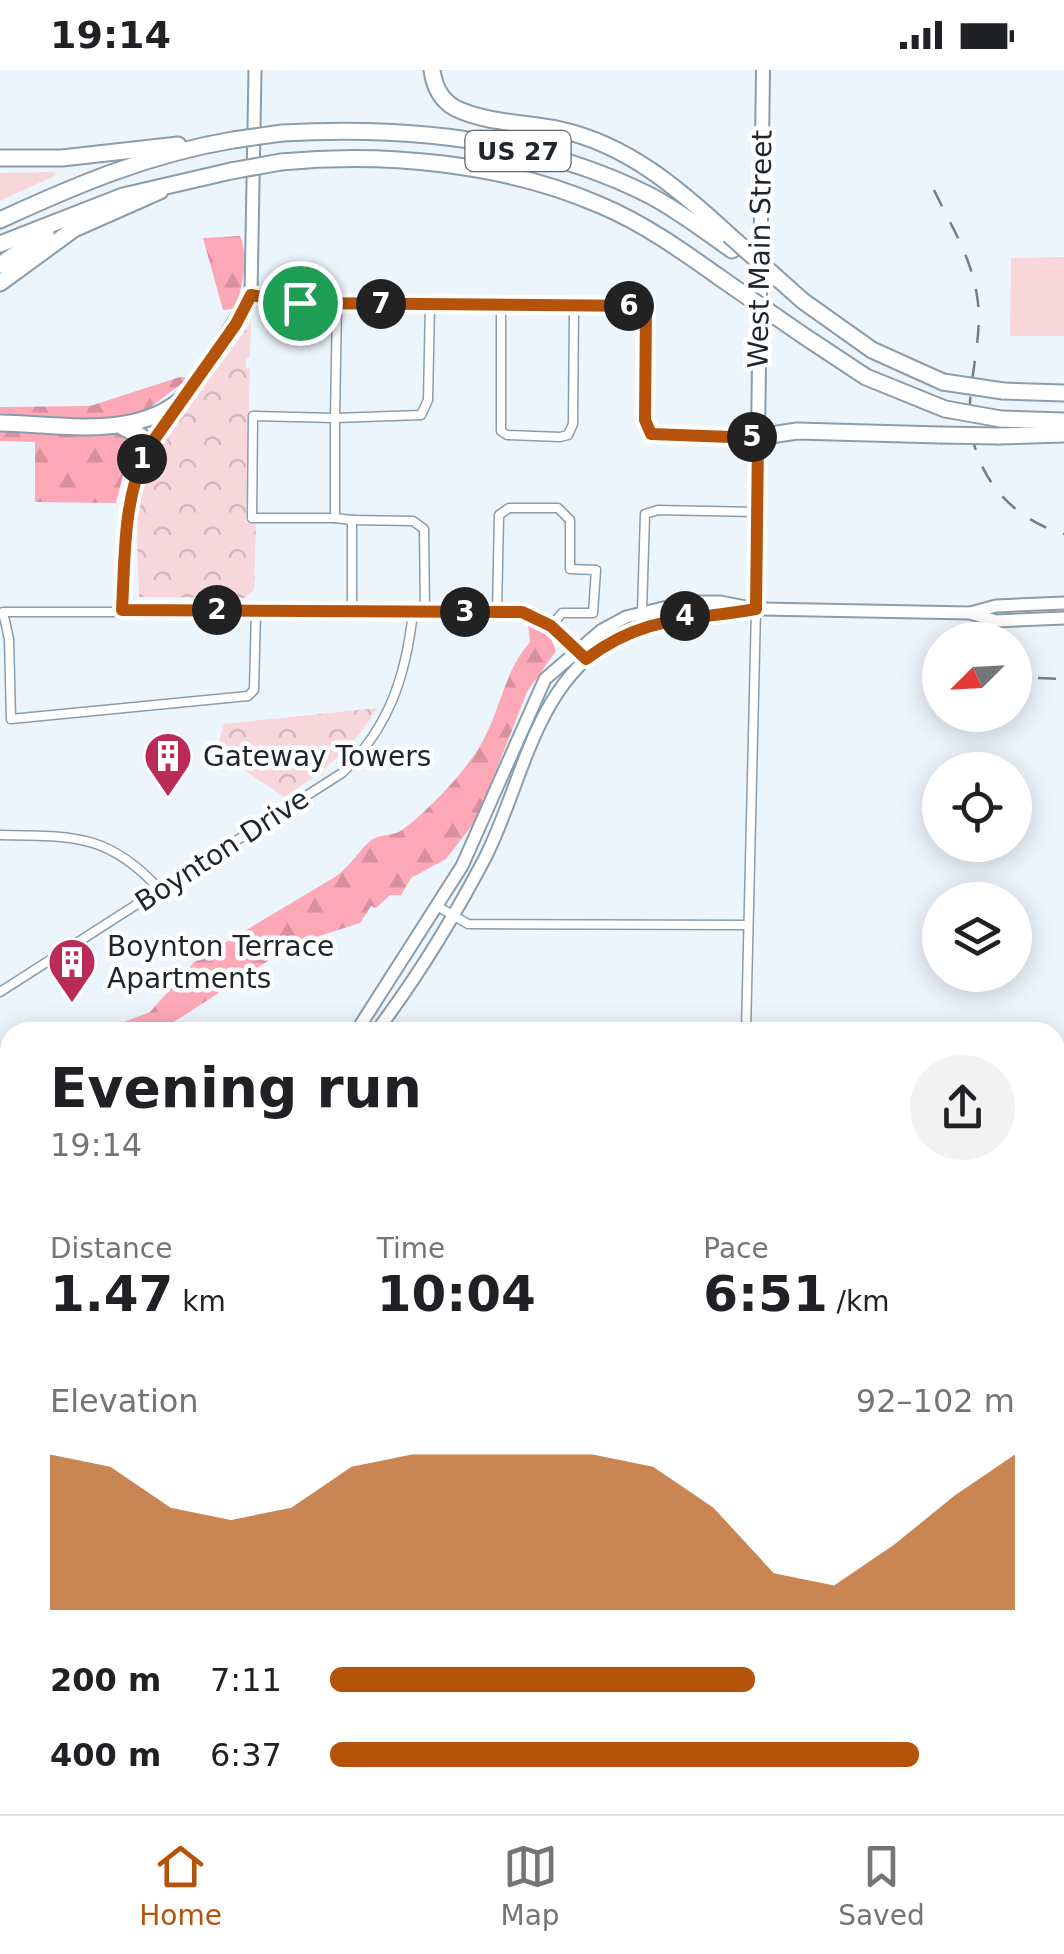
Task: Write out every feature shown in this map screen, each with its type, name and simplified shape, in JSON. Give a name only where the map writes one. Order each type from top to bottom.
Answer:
[{"type":"highway","points":[[432,70],[440,94],[455,108],[563,130],[623,152],[672,185],[731,242]]},
{"type":"highway","name":"US 27","points":[[0,220],[94,177],[197,146],[282,133],[351,130],[436,135],[547,158],[650,196],[731,242],[872,350],[943,382],[1003,392],[1064,393]]},
{"type":"highway","points":[[0,158],[62,158],[165,144],[197,146]]},
{"type":"highway","name":"US 27","points":[[0,244],[83,209],[176,182],[280,162],[404,160],[526,182],[599,204],[652,231],[866,377],[945,409],[1000,428],[1064,421]]},
{"type":"highway","points":[[0,283],[74,230],[144,201],[176,182]]},
{"type":"highway","points":[[0,265],[83,209]]},
{"type":"highway","points":[[0,423],[117,424],[157,417],[186,395]]},
{"type":"highway","points":[[117,424],[142,437],[146,451]]},
{"type":"highway","points":[[758,438],[796,431],[940,435],[1000,428],[1064,434]]},
{"type":"main road","points":[[186,395],[251,295],[255,70]]},
{"type":"main road","name":"West Main Street","points":[[756,609],[762,70]]},
{"type":"main road","points":[[362,1022],[437,906],[489,815],[528,712],[545,679],[602,630],[642,612],[688,602],[720,602],[756,609]]},
{"type":"main road","points":[[970,613],[996,606],[1064,603]]},
{"type":"main road","points":[[382,1022],[506,814],[552,698],[586,659],[611,640],[662,620],[756,609],[970,613],[996,621],[1064,618]]},
{"type":"street","points":[[251,295],[336,303],[646,306],[645,420],[651,434],[758,438]]},
{"type":"street","points":[[335,518],[336,303]]},
{"type":"street","points":[[425,612],[424,528],[413,521],[252,518],[254,416],[421,415],[428,400],[430,304]]},
{"type":"street","points":[[501,305],[501,431],[506,435],[560,437],[568,436],[573,424],[574,306]]},
{"type":"street","points":[[122,610],[128,503],[146,451],[186,395]]},
{"type":"street","points":[[497,612],[499,515],[509,508],[565,512],[570,520],[570,569],[596,570],[594,613],[562,613],[551,626]]},
{"type":"street","points":[[642,612],[645,514],[658,510],[757,512]]},
{"type":"street","points":[[352,520],[352,612]]},
{"type":"street","points":[[746,1022],[756,609]]},
{"type":"street","points":[[0,721],[248,696],[254,688],[256,610]]},
{"type":"street","points":[[11,720],[10,639],[3,612],[522,612],[551,626],[586,659]]},
{"type":"street","name":"Boynton Drive","points":[[0,992],[342,773],[367,749],[396,697],[413,612]]},
{"type":"street","points":[[0,835],[56,836],[101,843],[140,868],[160,890]]},
{"type":"street","points":[[437,906],[468,924],[748,925]]},
{"type":"green space","points":[[0,173],[56,175],[0,201]]},
{"type":"green space","points":[[240,236],[244,253],[242,282],[234,309],[223,310],[203,238]]},
{"type":"green space","points":[[1064,257],[1064,336],[1010,336],[1011,258]]},
{"type":"green space","points":[[251,321],[250,357],[246,358],[246,368],[250,368],[246,522],[256,524],[254,590],[244,598],[139,597],[138,515],[145,481],[169,433]]},
{"type":"green space","points":[[180,377],[189,378],[144,412],[106,422],[0,420],[0,407],[90,406]]},
{"type":"green space","points":[[0,429],[120,434],[132,439],[116,503],[35,502],[35,442],[0,441]]},
{"type":"green space","points":[[528,624],[549,634],[556,651],[527,692],[477,819],[446,859],[411,878],[401,895],[390,895],[376,908],[371,906],[360,923],[294,944],[174,1022],[124,1022],[150,1012],[196,960],[335,877],[373,839],[399,832],[422,813],[455,780],[480,746],[514,666],[530,642]]},
{"type":"green space","points":[[377,708],[336,759],[284,797],[216,751],[224,724]]},
{"type":"railway","points":[[934,190],[965,254],[977,296],[978,335],[970,425],[982,467],[993,485],[1024,515],[1064,534]]},
{"type":"railway","points":[[1038,678],[1064,679]]},
{"type":"place","name":"Gateway Towers","points":[[168,798]]},
{"type":"place","name":"Boynton Terrace Apartments","points":[[72,1004]]},
{"type":"route","points":[[251,295],[300,303],[646,306],[645,420],[651,434],[758,438],[756,609],[662,620],[611,640],[586,659],[551,626],[522,612],[122,610],[128,503],[146,451],[236,324],[251,295]]}]
